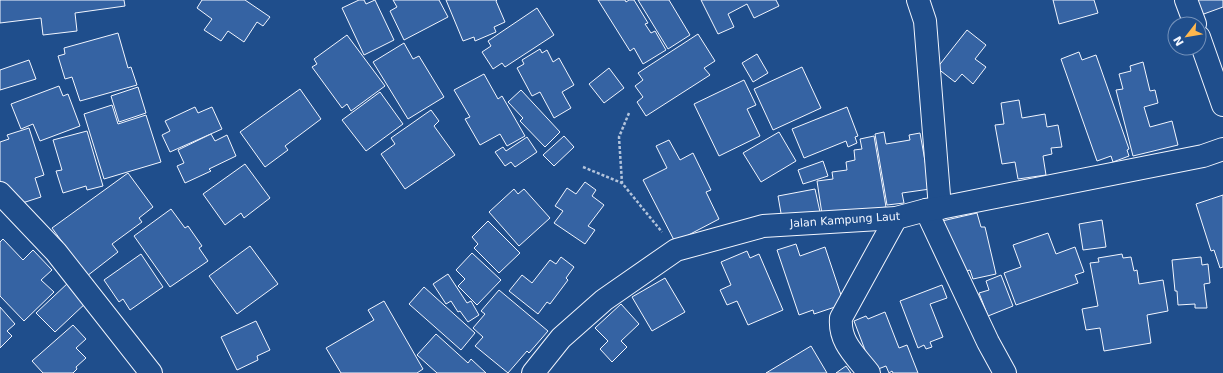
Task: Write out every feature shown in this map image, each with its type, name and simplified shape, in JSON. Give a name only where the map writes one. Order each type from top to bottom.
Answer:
[{"type":"street","points":[[918,0],[925,20],[933,209],[988,342],[1005,373]]},
{"type":"street","points":[[1186,0],[1191,16]]},
{"type":"street","points":[[1206,56],[1223,105]]},
{"type":"street","name":"Jalan Kampung Laut","points":[[533,373],[561,338],[604,300],[676,250],[763,226],[896,218],[933,209],[1203,156],[1223,149]]},
{"type":"street","points":[[0,194],[56,252],[151,373]]},
{"type":"street","points":[[869,373],[844,341],[840,329],[841,318],[896,218]]},
{"type":"path","points":[[622,182],[619,137],[629,112]]},
{"type":"path","points":[[583,167],[622,182],[676,250]]},
{"type":"building","points":[[0,0],[124,0],[125,6],[75,13],[77,31],[43,35],[41,18],[0,23]]},
{"type":"building","points":[[202,0],[245,0],[270,17],[263,26],[257,22],[244,42],[228,31],[221,41],[204,30],[212,19],[197,8]]},
{"type":"building","points":[[359,0],[364,0],[366,4],[375,0],[394,40],[364,55],[342,8]]},
{"type":"building","points":[[393,0],[439,0],[448,17],[404,40],[390,11],[397,7]]},
{"type":"building","points":[[446,0],[497,0],[496,1],[505,22],[494,27],[496,32],[475,41],[474,37],[463,41]]},
{"type":"building","points":[[598,0],[625,0],[626,2],[629,0],[634,0],[648,23],[645,24],[651,33],[655,31],[666,50],[643,64],[634,48],[630,51]]},
{"type":"building","points":[[638,0],[669,0],[690,35],[668,49]]},
{"type":"building","points":[[701,0],[776,0],[779,6],[754,18],[747,4],[728,14],[734,27],[718,34]]},
{"type":"building","points":[[1053,0],[1094,0],[1098,13],[1059,24]]},
{"type":"building","points":[[1195,0],[1223,0],[1223,7],[1201,15]]},
{"type":"building","points":[[537,8],[554,35],[505,67],[502,63],[493,69],[482,52],[491,46],[488,41]]},
{"type":"building","points":[[967,30],[986,45],[975,59],[986,67],[973,84],[962,74],[955,82],[937,68]]},
{"type":"building","points":[[118,33],[128,68],[131,67],[137,85],[80,101],[72,77],[65,79],[58,56],[65,54],[64,48]]},
{"type":"building","points":[[698,34],[715,61],[704,68],[710,75],[646,116],[637,102],[643,97],[635,86],[643,80],[638,73]]},
{"type":"building","points":[[347,35],[385,86],[351,111],[347,104],[342,108],[312,67],[317,64],[314,59]]},
{"type":"building","points":[[404,43],[413,59],[419,56],[444,97],[408,119],[373,62]]},
{"type":"building","points":[[540,49],[542,53],[547,50],[553,62],[559,58],[574,85],[562,92],[571,108],[554,118],[540,92],[532,96],[517,68],[524,64],[522,60]]},
{"type":"building","points":[[1079,52],[1082,60],[1096,55],[1129,149],[1127,150],[1129,156],[1113,162],[1111,156],[1097,161],[1061,59]]},
{"type":"building","points":[[757,54],[768,73],[753,82],[742,63]]},
{"type":"building","points":[[29,60],[36,79],[0,90],[0,70]]},
{"type":"building","points":[[1143,62],[1150,91],[1155,90],[1158,103],[1144,107],[1150,127],[1172,121],[1178,145],[1133,156],[1116,90],[1123,89],[1119,74],[1131,71],[1130,66]]},
{"type":"building","points":[[802,67],[821,108],[773,130],[754,89]]},
{"type":"building","points":[[609,68],[624,88],[604,103],[589,84]]},
{"type":"building","points":[[484,74],[498,99],[502,96],[525,136],[507,146],[500,134],[480,145],[465,119],[470,117],[454,90]]},
{"type":"building","points":[[744,80],[756,105],[747,109],[760,136],[719,156],[694,104]]},
{"type":"building","points":[[59,86],[63,96],[68,94],[80,126],[40,141],[33,124],[21,129],[11,104]]},
{"type":"building","points":[[138,87],[146,113],[119,122],[111,96]]},
{"type":"building","points":[[300,89],[321,119],[285,146],[288,150],[265,167],[240,132]]},
{"type":"building","points":[[521,90],[560,132],[545,147],[520,121],[523,118],[508,102]]},
{"type":"building","points":[[380,92],[403,124],[366,151],[342,120]]},
{"type":"building","points":[[1019,100],[1022,118],[1045,114],[1047,127],[1058,125],[1062,147],[1051,148],[1052,154],[1043,156],[1046,175],[1018,179],[1015,162],[1002,164],[995,125],[1004,124],[1001,103]]},
{"type":"building","points":[[112,105],[118,124],[146,115],[161,162],[104,179],[84,114]]},
{"type":"building","points":[[195,107],[198,113],[212,107],[222,129],[170,152],[162,135],[170,131],[165,121]]},
{"type":"building","points":[[847,107],[858,136],[855,137],[857,143],[848,147],[846,141],[804,158],[792,129]]},
{"type":"building","points":[[431,110],[439,121],[434,126],[455,155],[405,189],[381,154],[395,144],[391,138]]},
{"type":"building","points":[[29,128],[44,175],[35,178],[41,197],[16,205],[11,188],[2,191],[0,183],[0,142],[9,139],[7,135]]},
{"type":"building","points":[[87,131],[103,186],[87,190],[86,186],[63,193],[56,171],[62,170],[53,140]]},
{"type":"building","points":[[779,132],[796,161],[761,182],[743,153]]},
{"type":"building","points":[[884,132],[886,144],[910,140],[909,135],[920,133],[930,189],[902,193],[904,203],[887,205],[875,134]]},
{"type":"building","points":[[211,134],[215,141],[227,135],[236,156],[209,169],[211,171],[185,183],[177,166],[184,163],[178,150]]},
{"type":"building","points":[[564,136],[574,147],[554,166],[543,155]]},
{"type":"building","points":[[874,136],[886,207],[847,213],[822,214],[817,181],[833,179],[832,172],[847,170],[846,162],[855,160],[854,150],[862,149],[860,139]]},
{"type":"building","points":[[527,137],[537,152],[515,167],[511,162],[505,166],[495,152],[503,147],[506,151]]},
{"type":"building","points":[[669,140],[680,160],[693,153],[711,190],[706,192],[719,219],[675,242],[643,180],[667,168],[656,146]]},
{"type":"building","points":[[823,161],[828,176],[803,184],[798,170]]},
{"type":"building","points":[[245,164],[270,198],[244,218],[241,213],[225,225],[203,194]]},
{"type":"building","points":[[128,173],[153,207],[139,218],[142,222],[112,244],[118,252],[87,276],[52,228]]},
{"type":"building","points":[[585,182],[596,190],[592,196],[604,205],[588,226],[595,230],[585,244],[554,223],[563,211],[555,206],[567,188],[576,194]]},
{"type":"building","points":[[514,189],[518,194],[524,189],[550,218],[519,246],[489,212]]},
{"type":"building","points":[[815,189],[820,212],[782,219],[778,196]]},
{"type":"building","points":[[1223,195],[1223,267],[1220,268],[1214,250],[1211,251],[1196,204]]},
{"type":"building","points":[[171,209],[185,228],[188,226],[202,246],[199,248],[208,261],[170,287],[134,236]]},
{"type":"building","points":[[977,213],[981,227],[985,227],[996,274],[973,279],[970,270],[959,273],[942,221]]},
{"type":"building","points":[[1102,220],[1106,247],[1083,250],[1079,224]]},
{"type":"building","points":[[488,221],[520,253],[499,273],[474,248],[478,244],[472,237]]},
{"type":"building","points":[[1048,233],[1056,254],[1075,247],[1084,272],[1075,275],[1078,283],[1016,305],[1004,273],[1021,267],[1013,245]]},
{"type":"building","points":[[3,239],[23,260],[33,250],[52,270],[41,280],[54,292],[24,321],[0,296],[0,242]]},
{"type":"building","points":[[796,244],[800,256],[825,247],[844,304],[814,314],[813,310],[799,315],[777,250]]},
{"type":"building","points":[[250,246],[278,284],[237,314],[209,276]]},
{"type":"building","points":[[747,251],[750,258],[759,254],[783,310],[748,325],[737,301],[727,305],[720,290],[731,285],[721,262]]},
{"type":"building","points":[[472,253],[501,280],[477,305],[458,286],[465,279],[456,270]]},
{"type":"building","points":[[141,254],[163,287],[130,310],[123,299],[119,302],[104,280]]},
{"type":"building","points":[[1122,254],[1123,258],[1131,257],[1134,271],[1137,270],[1139,284],[1163,280],[1168,311],[1147,315],[1151,343],[1104,351],[1100,328],[1086,330],[1082,309],[1098,306],[1090,263],[1099,262],[1098,258]]},
{"type":"building","points":[[561,257],[574,267],[566,278],[568,280],[550,304],[547,302],[538,314],[509,291],[522,275],[532,283],[550,260],[556,264]]},
{"type":"building","points":[[1201,257],[1202,265],[1208,264],[1210,283],[1204,284],[1207,308],[1195,308],[1195,304],[1178,305],[1172,260]]},
{"type":"building","points":[[448,274],[467,303],[471,301],[479,315],[468,322],[460,311],[458,312],[451,301],[446,304],[433,284]]},
{"type":"building","points":[[1001,275],[1013,306],[988,316],[979,293],[989,290],[986,281]]},
{"type":"building","points":[[665,278],[685,312],[652,331],[632,297]]},
{"type":"building","points":[[69,282],[88,301],[55,332],[36,313]]},
{"type":"building","points":[[942,285],[947,298],[930,304],[943,337],[930,342],[932,347],[926,349],[924,345],[918,348],[900,301]]},
{"type":"building","points":[[424,287],[475,333],[461,350],[409,304]]},
{"type":"building","points":[[499,290],[548,331],[529,353],[527,351],[508,373],[475,346],[483,337],[473,328],[485,314],[481,311]]},
{"type":"building","points":[[384,301],[423,369],[417,373],[341,373],[326,348],[374,320],[368,310]]},
{"type":"building","points":[[621,304],[639,324],[621,341],[627,347],[612,362],[600,349],[608,341],[595,328]]},
{"type":"building","points":[[0,307],[15,324],[7,331],[12,336],[0,348]]},
{"type":"building","points":[[885,312],[899,348],[907,345],[918,373],[893,373],[892,371],[889,373],[886,366],[873,371],[854,321],[866,316],[868,319]]},
{"type":"building","points":[[256,321],[270,350],[257,356],[258,360],[237,370],[221,337]]},
{"type":"building","points":[[73,325],[86,339],[76,348],[86,358],[76,367],[77,369],[73,373],[43,373],[32,361]]},
{"type":"building","points":[[436,334],[468,363],[471,359],[486,373],[437,373],[417,355]]},
{"type":"building","points":[[811,346],[827,373],[766,373]]},
{"type":"building","points":[[846,366],[851,373],[836,373]]}]
